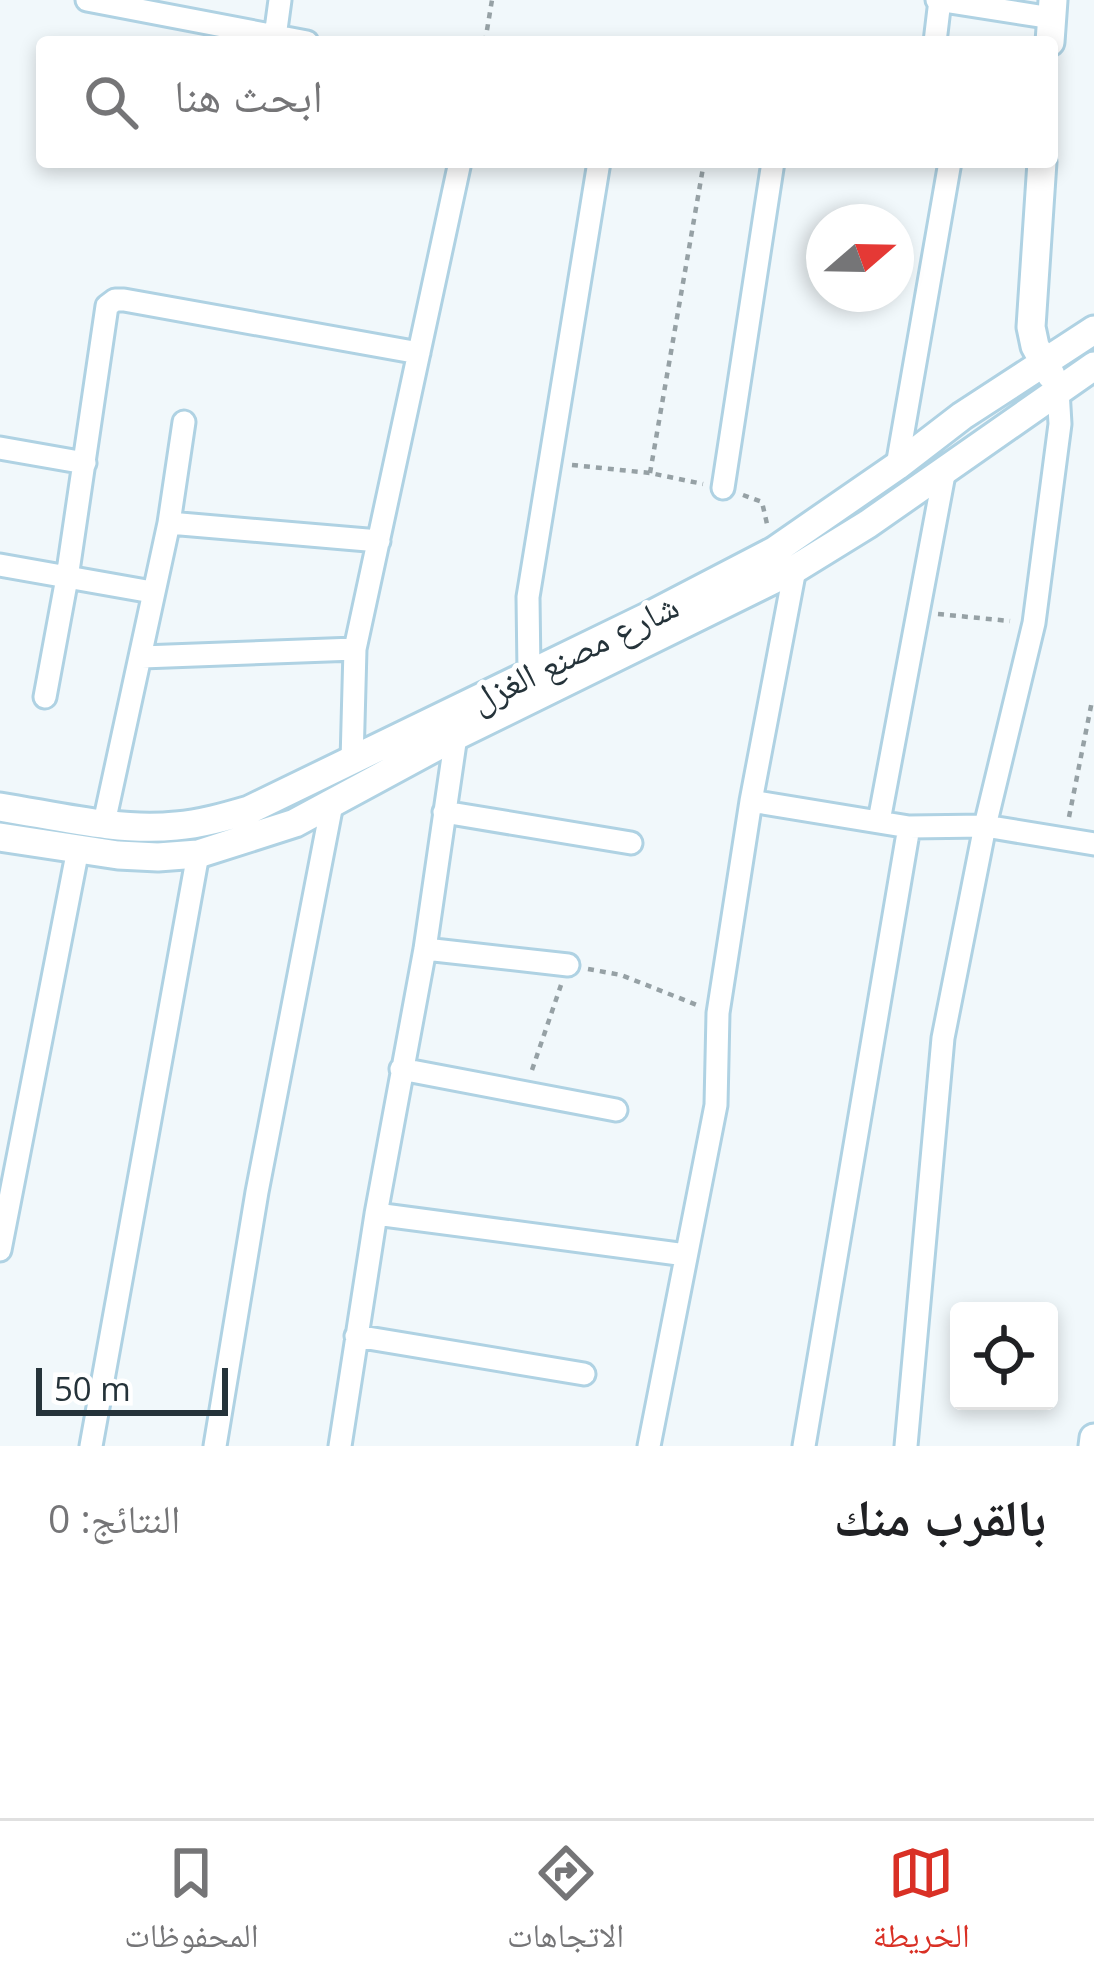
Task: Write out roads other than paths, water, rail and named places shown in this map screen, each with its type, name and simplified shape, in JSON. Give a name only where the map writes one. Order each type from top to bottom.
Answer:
[{"type":"street","points":[[87,0],[270,36]]},
{"type":"street","points":[[275,36],[280,0]]},
{"type":"street","points":[[936,36],[939,0],[1052,20]]},
{"type":"street","points":[[352,761],[355,649],[459,168]]},
{"type":"street","points":[[529,672],[528,597],[598,168]]},
{"type":"street","points":[[723,488],[771,168]]},
{"type":"street","points":[[897,466],[949,168]]},
{"type":"street","points":[[907,1446],[943,1038],[985,826],[1034,623],[1060,424],[1058,390],[1035,346],[1031,327],[1042,168]]},
{"type":"street","points":[[45,697],[107,306],[115,300],[419,353]]},
{"type":"street","name":"شارع مصنع الغزل","points":[[0,837],[158,857],[198,854],[295,823],[784,560],[962,416],[1094,330]]},
{"type":"street","name":"شارع مصنع الغزل","points":[[0,807],[140,827],[177,826],[249,810],[649,616],[868,524],[1094,366]]},
{"type":"street","points":[[104,824],[169,523],[184,422]]},
{"type":"street","points":[[0,448],[85,463]]},
{"type":"street","points":[[878,821],[945,469]]},
{"type":"street","points":[[169,523],[379,542]]},
{"type":"street","points":[[649,1446],[716,1105],[718,1013],[784,560]]},
{"type":"street","points":[[0,565],[152,592]]},
{"type":"street","points":[[142,657],[355,649]]},
{"type":"street","points":[[340,1446],[376,1214],[425,949],[456,736]]},
{"type":"street","points":[[751,801],[908,827],[985,826],[1094,844]]},
{"type":"street","points":[[214,1446],[257,1192],[332,804]]},
{"type":"street","points":[[444,812],[632,843]]},
{"type":"street","points":[[804,1446],[908,827]]},
{"type":"street","points":[[0,1250],[78,849]]},
{"type":"street","points":[[91,1446],[198,854]]},
{"type":"street","points":[[425,949],[568,965]]},
{"type":"street","points":[[401,1070],[616,1110]]},
{"type":"street","points":[[376,1214],[686,1255]]},
{"type":"street","points":[[356,1336],[584,1374]]}]
